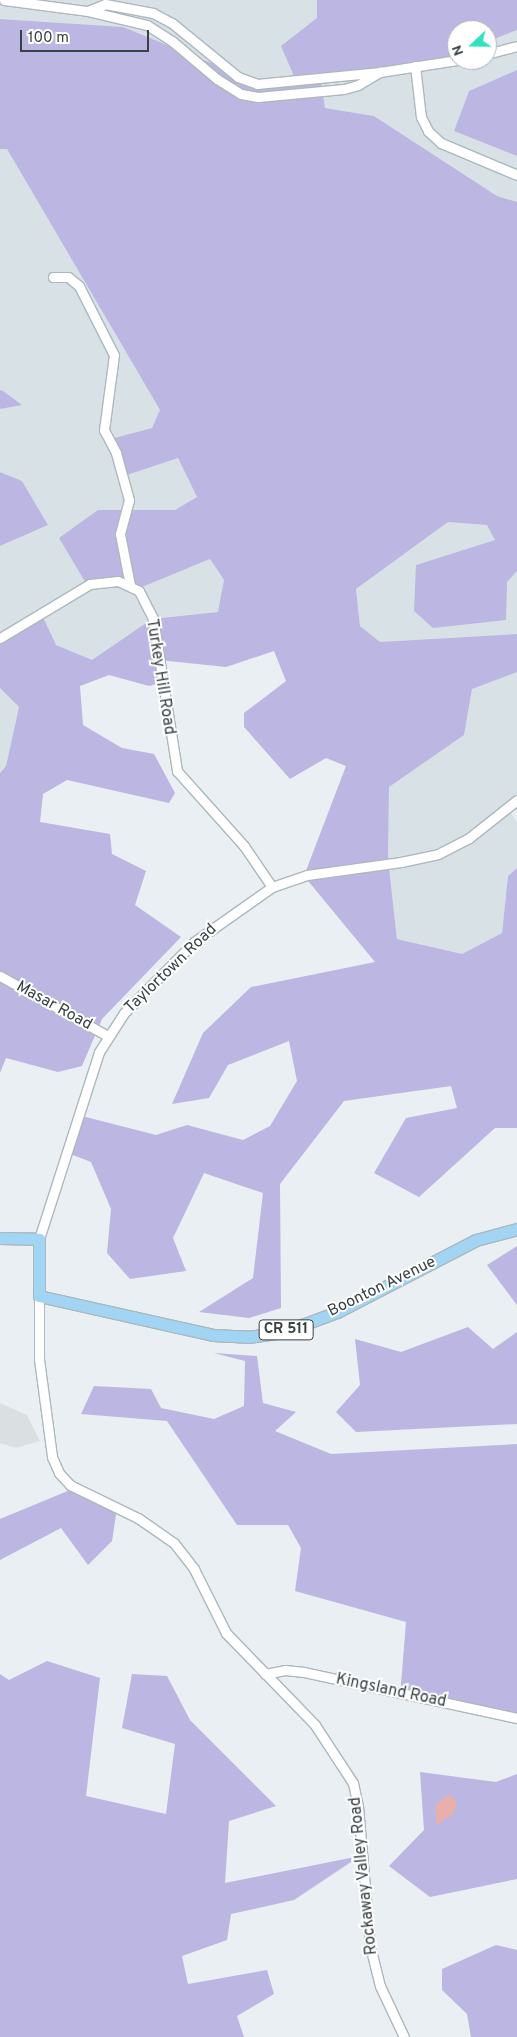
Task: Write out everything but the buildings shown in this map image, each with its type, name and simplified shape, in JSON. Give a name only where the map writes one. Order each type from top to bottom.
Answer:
[{"type":"main road","name":"Boonton Avenue","points":[[39,1296],[213,1336],[272,1335],[337,1312],[476,1240],[517,1229]]},
{"type":"main road","points":[[0,1238],[39,1239]]},
{"type":"main road","name":"Rockaway Valley Road","points":[[39,1239],[39,1296]]},
{"type":"street","points":[[4,0],[88,11],[147,25],[172,41],[217,79],[241,94],[269,97],[344,89],[358,85],[380,72]]},
{"type":"street","points":[[88,11],[105,4],[147,12],[180,30],[238,77],[267,84],[380,72],[447,61]]},
{"type":"street","points":[[172,41],[180,30]]},
{"type":"street","points":[[497,51],[517,46]]},
{"type":"street","points":[[415,66],[420,110],[428,130],[441,143],[517,175]]},
{"type":"street","points":[[267,84],[269,97]]},
{"type":"street","points":[[0,638],[90,584],[113,580],[130,585],[120,534],[128,500],[116,453],[104,430],[114,356],[79,286],[68,277],[54,277]]},
{"type":"street","name":"Turkey Hill Road","points":[[130,585],[143,596],[153,619],[177,771],[244,846],[272,887]]},
{"type":"street","name":"Taylortown Road","points":[[39,1239],[95,1063],[108,1036],[124,1013],[194,942],[272,887],[307,875],[401,862],[438,854],[469,838],[517,800]]},
{"type":"street","name":"Masar Road","points":[[0,976],[108,1036]]},
{"type":"street","name":"Rockaway Valley Road","points":[[39,1296],[39,1359],[52,1457],[59,1473],[70,1485],[138,1518],[174,1543],[194,1569],[226,1633],[315,1725],[353,1783],[358,1806],[370,1946],[380,1986],[404,2037]]},
{"type":"street","name":"Kingsland Road","points":[[265,1674],[285,1670],[304,1672],[517,1718]]},
{"type":"shaded area","points":[[0,0],[317,0],[318,18],[281,46],[438,61],[447,58],[447,70],[497,70],[497,38],[517,30],[517,70],[469,91],[454,131],[517,156],[517,202],[497,196],[374,116],[325,108],[321,81],[254,88],[226,69],[123,27],[0,19]]},
{"type":"shaded area","points":[[317,0],[517,0],[517,30],[497,38],[497,20],[447,20],[447,58],[438,61],[294,76],[281,46],[317,18]]},
{"type":"shaded area","points":[[0,19],[123,27],[226,69],[254,88],[321,81],[325,108],[374,116],[497,196],[517,202],[517,571],[507,582],[506,620],[433,628],[414,611],[416,565],[495,540],[487,525],[448,522],[356,589],[360,626],[380,642],[517,634],[517,672],[472,689],[464,735],[389,787],[388,859],[397,939],[462,954],[502,933],[508,876],[517,868],[517,1128],[495,1128],[419,1197],[374,1173],[406,1118],[457,1108],[451,1086],[344,1101],[280,1184],[281,1308],[249,1318],[199,1312],[253,1278],[263,1193],[204,1173],[173,1238],[186,1271],[130,1279],[107,1253],[111,1209],[91,1162],[65,1152],[78,1115],[156,1135],[187,1125],[243,1140],[270,1126],[297,1081],[289,1041],[228,1065],[209,1098],[172,1104],[203,1033],[251,987],[375,962],[304,876],[346,766],[326,758],[290,779],[244,727],[244,713],[286,681],[274,651],[226,667],[159,660],[161,683],[149,686],[109,675],[80,686],[83,725],[122,748],[154,754],[175,793],[169,803],[67,780],[43,794],[40,822],[110,834],[112,854],[146,871],[135,905],[181,937],[102,1019],[82,1066],[58,1072],[6,1058],[0,1073],[0,773],[6,766],[19,707],[0,688],[0,637],[42,615],[56,645],[92,660],[152,619],[218,612],[224,580],[210,559],[137,589],[87,585],[59,538],[98,510],[175,510],[197,497],[178,458],[124,476],[111,439],[152,428],[160,410],[7,149],[0,149]]},
{"type":"shaded area","points":[[517,70],[517,156],[454,131],[469,91]]},
{"type":"shaded area","points":[[0,149],[7,149],[160,410],[152,428],[111,440],[124,476],[178,458],[197,497],[175,510],[98,510],[137,589],[210,559],[224,580],[219,612],[152,619],[92,661],[56,645],[0,637],[0,546],[48,525],[22,481],[0,472],[0,409],[21,404],[0,390]]},
{"type":"shaded area","points":[[0,390],[3,391],[22,405],[0,409]]},
{"type":"shaded area","points":[[0,472],[22,481],[48,525],[0,546]]},
{"type":"shaded area","points":[[448,522],[488,525],[495,540],[416,565],[507,582],[517,571],[517,634],[380,642],[360,626],[356,589]]},
{"type":"shaded area","points":[[517,672],[517,798],[507,807],[517,822],[517,868],[508,876],[502,933],[462,954],[397,939],[388,859],[389,787],[464,735],[472,689]]},
{"type":"shaded area","points":[[0,688],[19,707],[6,766],[0,773]]},
{"type":"shaded area","points":[[517,1246],[517,1305],[487,1265]]},
{"type":"shaded area","points":[[468,1327],[493,1349],[517,1332],[517,1424],[356,1432],[336,1412],[360,1385],[355,1339],[401,1352]]},
{"type":"shaded area","points":[[214,1353],[257,1356],[263,1403],[296,1412],[275,1431],[331,1454],[517,1444],[517,1723],[400,1697],[406,1622],[295,1591],[301,1548],[288,1525],[237,1525],[167,1421],[81,1414],[94,1386],[151,1389],[161,1408],[214,1419],[244,1406],[245,1361]]},
{"type":"shaded area","points":[[0,1403],[27,1415],[40,1441],[16,1448],[0,1443]]},
{"type":"shaded area","points":[[75,1488],[117,1508],[112,1541],[88,1565],[61,1528],[0,1560],[0,1519]]},
{"type":"shaded area","points":[[47,1661],[100,1678],[86,1796],[166,1814],[175,1744],[122,1728],[132,1674],[167,1676],[190,1720],[276,1806],[229,1821],[225,1883],[360,1856],[294,1900],[231,1914],[227,1940],[182,1956],[188,1984],[267,1970],[274,1994],[237,2016],[244,2037],[0,2037],[0,1674],[9,1680]]},
{"type":"shaded area","points":[[420,1772],[496,1782],[517,1774],[517,1879],[430,1897],[389,1866],[424,1830]]},
{"type":"shaded area","points":[[450,1794],[457,1803],[453,1814],[436,1825],[436,1804]]},
{"type":"shaded area","points":[[496,1945],[517,1950],[517,2037],[471,2037],[467,2014],[442,1990],[442,1969]]}]
